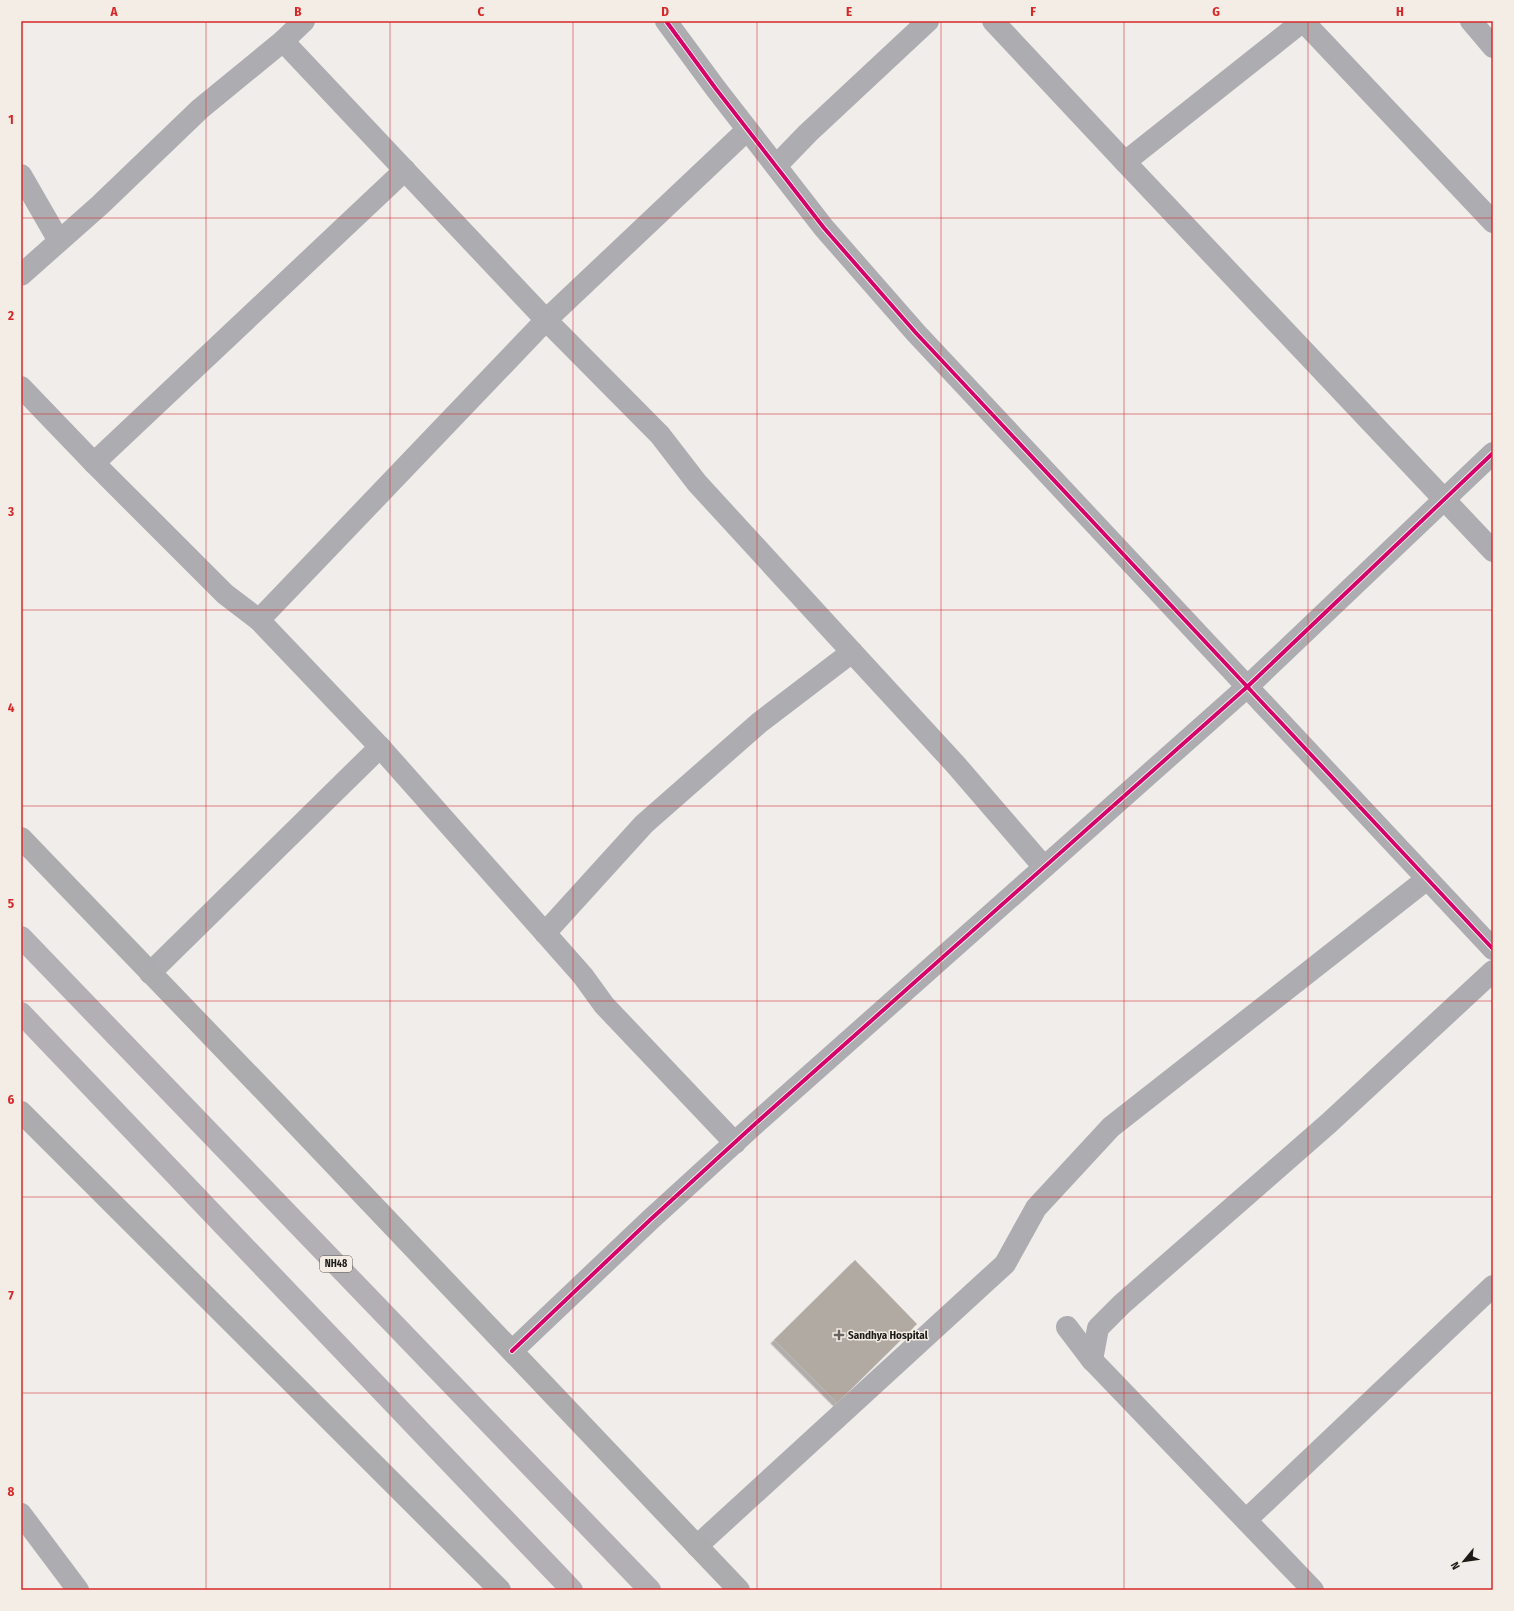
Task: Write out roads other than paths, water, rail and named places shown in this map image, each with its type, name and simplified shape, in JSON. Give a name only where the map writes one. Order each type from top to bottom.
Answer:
[{"type":"highway","name":"NH48","points":[[21,937],[650,1590]]},
{"type":"highway","points":[[21,1013],[572,1590]]},
{"type":"main road","points":[[21,838],[739,1590]]},
{"type":"main road","points":[[21,1112],[500,1590]]},
{"type":"street","points":[[21,274],[100,205],[200,109],[283,41],[304,21]]},
{"type":"street","points":[[666,21],[747,130],[824,228],[916,333],[1493,949]]},
{"type":"street","points":[[776,166],[808,133],[928,21]]},
{"type":"street","points":[[993,21],[1493,551]]},
{"type":"street","points":[[1125,162],[1303,21],[1493,222]]},
{"type":"street","points":[[1471,21],[1493,47]]},
{"type":"street","points":[[283,41],[546,320],[660,435],[697,483],[956,765],[1044,867]]},
{"type":"street","points":[[259,620],[546,320],[747,130]]},
{"type":"street","points":[[94,463],[405,170]]},
{"type":"street","points":[[21,175],[59,241]]},
{"type":"street","points":[[21,387],[94,463],[225,594],[259,620],[380,747],[583,976],[604,1005],[735,1143]]},
{"type":"street","points":[[512,1351],[650,1220],[735,1143],[1247,687],[1493,453]]},
{"type":"street","points":[[545,933],[644,824],[759,723],[852,652]]},
{"type":"street","points":[[150,973],[380,747]]},
{"type":"street","points":[[697,1546],[1005,1264],[1036,1208],[1111,1127],[1427,879]]},
{"type":"street","points":[[1092,1360],[1098,1328],[1122,1304],[1329,1123],[1493,971]]},
{"type":"street","points":[[1246,1520],[1493,1286]]},
{"type":"street","points":[[1067,1327],[1092,1360],[1313,1590]]},
{"type":"street","points":[[21,1514],[78,1590]]},
{"type":"place","name":"Sandhya Hospital","points":[[839,1335]]}]
